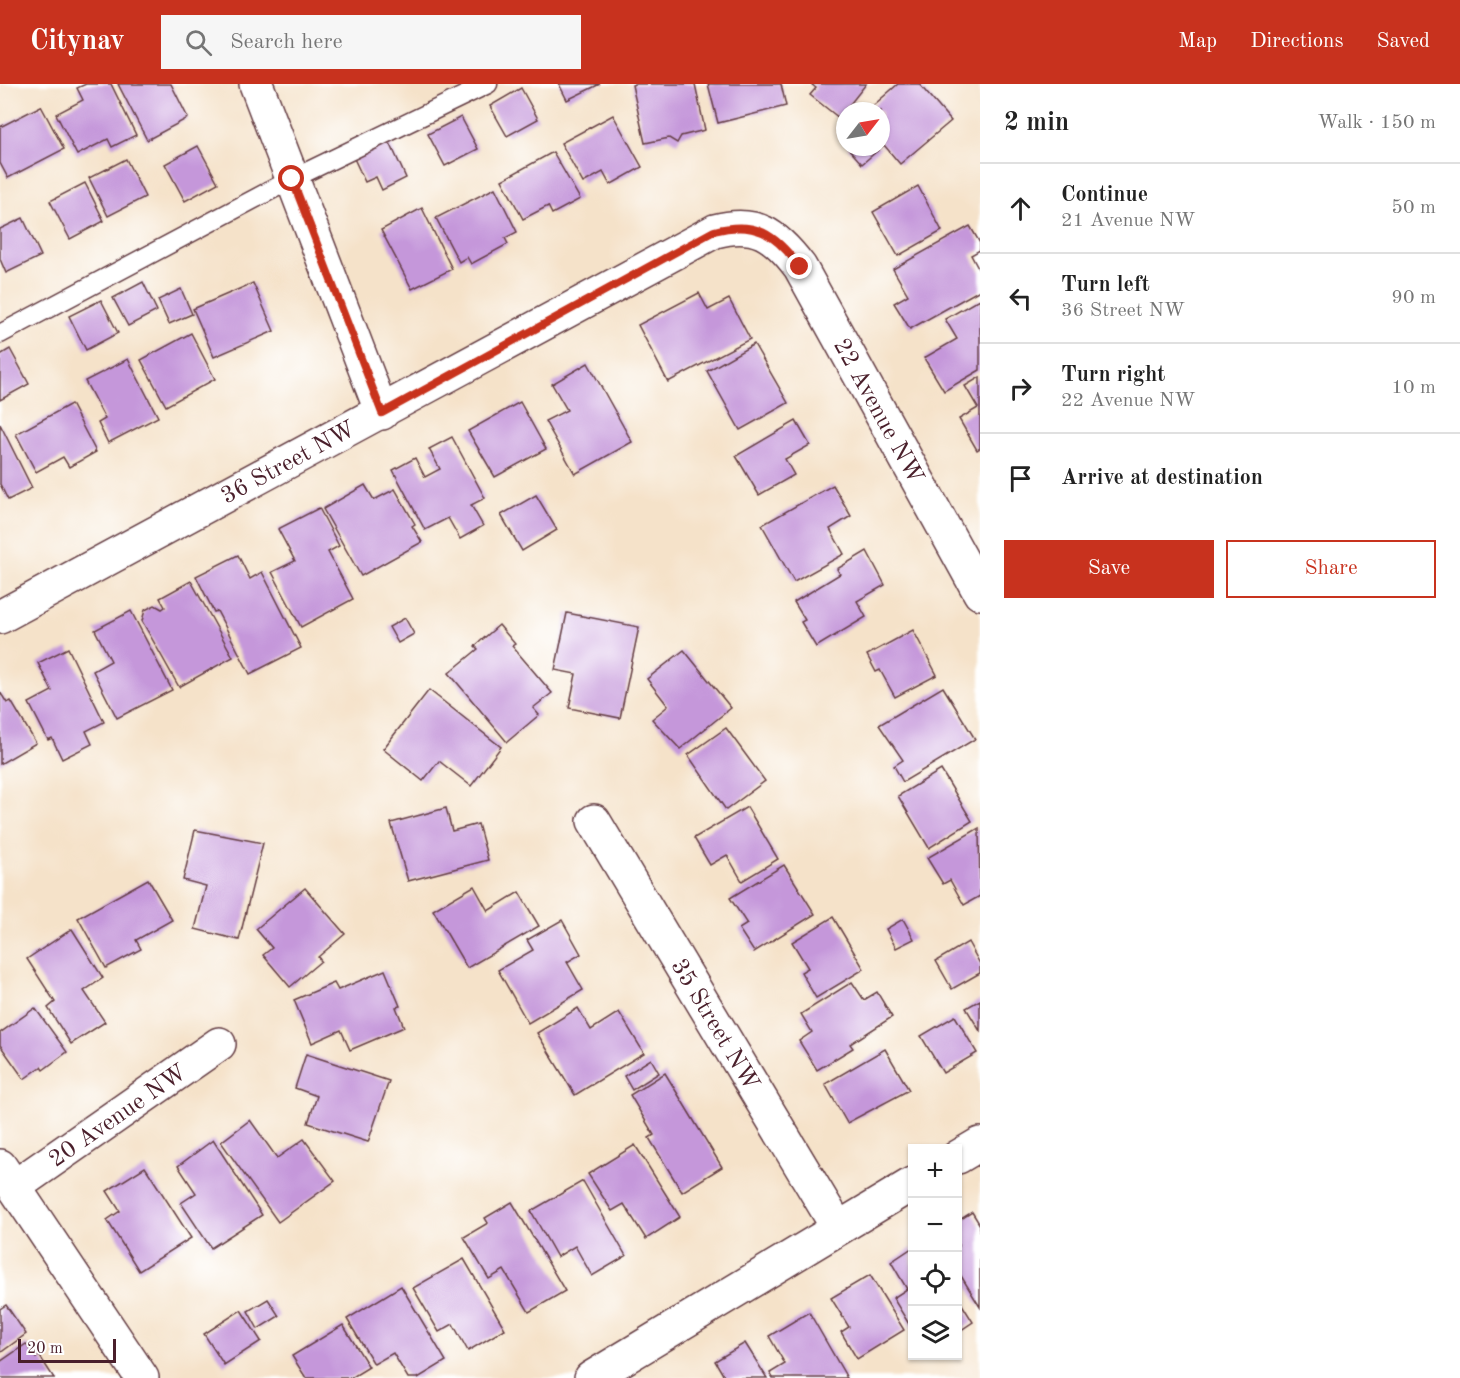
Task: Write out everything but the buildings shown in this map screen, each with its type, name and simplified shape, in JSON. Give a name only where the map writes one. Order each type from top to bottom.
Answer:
[{"type":"street","points":[[256,84],[382,413]]},
{"type":"street","name":"36 Street NW","points":[[0,617],[382,413],[714,231],[733,226],[748,227],[770,235]]},
{"type":"street","name":"22 Avenue NW","points":[[770,235],[800,267],[980,593]]},
{"type":"street","name":"35 Street NW","points":[[594,821],[838,1228]]},
{"type":"street","name":"20 Avenue NW","points":[[142,1378],[7,1177],[219,1044]]},
{"type":"street","points":[[962,1154],[980,1144]]},
{"type":"street","points":[[591,1378],[908,1186]]},
{"type":"lane","points":[[0,334],[292,179],[488,84]]},
{"type":"route","points":[[292,179],[382,413],[714,231],[733,226],[748,227],[770,235],[781,244],[800,267]]}]
